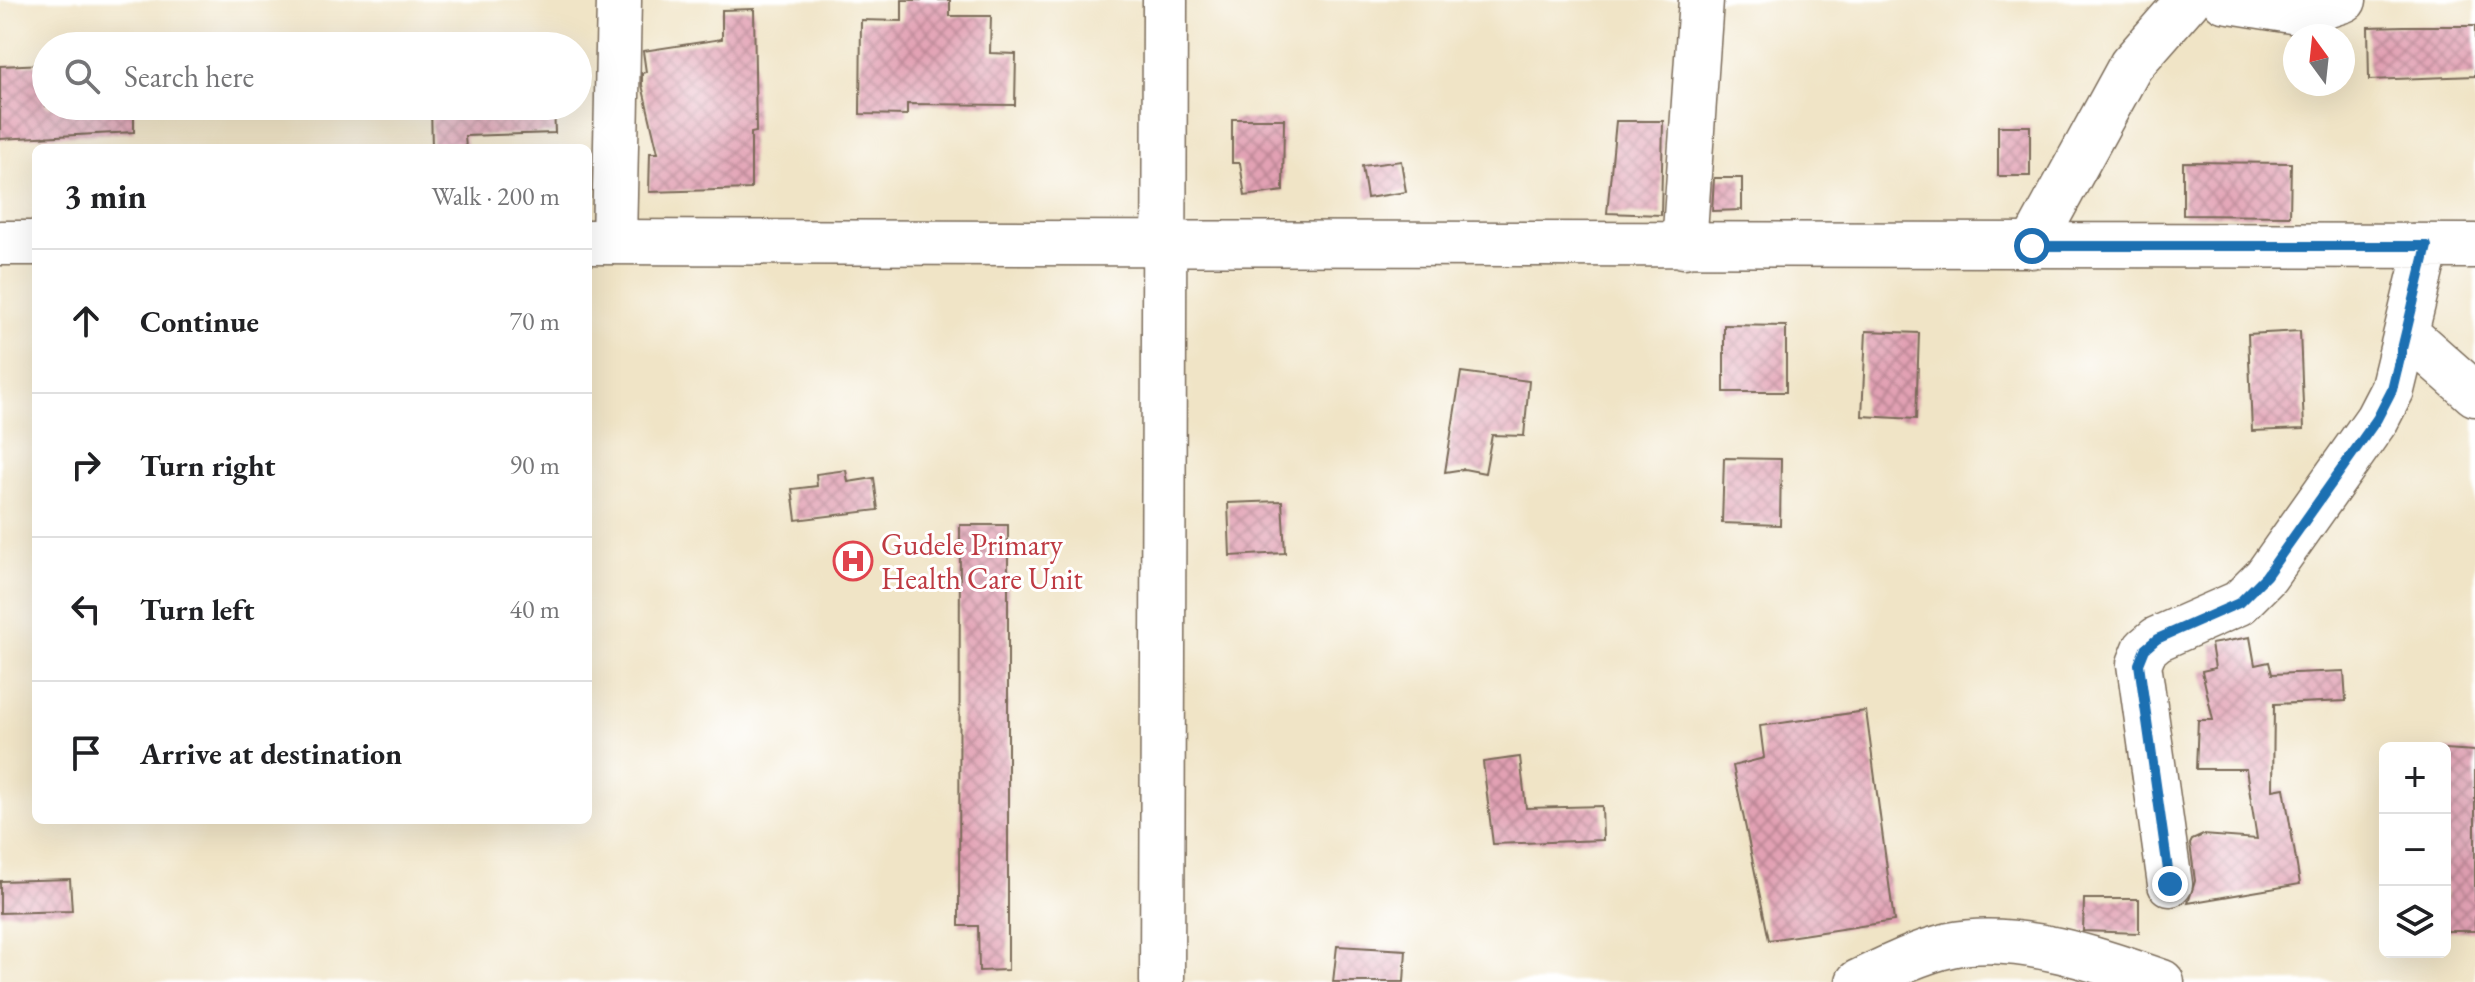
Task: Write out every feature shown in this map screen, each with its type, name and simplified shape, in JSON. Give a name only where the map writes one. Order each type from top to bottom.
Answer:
[{"type":"street","points":[[619,0],[601,242],[2475,246]]},
{"type":"street","points":[[1162,982],[1165,0]]},
{"type":"street","points":[[1684,246],[1701,0]]},
{"type":"street","points":[[2032,246],[2131,65],[2188,0]]},
{"type":"street","points":[[2224,0],[2304,13],[2344,0]]},
{"type":"street","points":[[0,243],[32,243]]},
{"type":"street","points":[[2170,884],[2139,677],[2145,649],[2157,639],[2239,603],[2266,576],[2377,419],[2392,390],[2427,246]]},
{"type":"street","points":[[2406,333],[2475,394]]},
{"type":"street","points":[[1858,982],[1950,945],[2008,940],[2123,968],[2162,982]]},
{"type":"building","points":[[902,0],[950,0],[950,16],[991,16],[990,53],[1016,54],[1015,105],[907,104],[907,115],[860,114],[861,20],[902,21]]},
{"type":"building","points":[[754,9],[756,132],[751,133],[751,189],[649,192],[650,153],[658,153],[642,85],[642,73],[646,72],[643,51],[722,39],[722,10]]},
{"type":"building","points":[[2475,26],[2475,76],[2369,80],[2368,27]]},
{"type":"building","points":[[32,65],[32,120],[134,120],[134,132],[0,139],[0,66]]},
{"type":"building","points":[[1232,119],[1284,119],[1283,191],[1245,196],[1240,163],[1232,163]]},
{"type":"building","points":[[431,120],[555,120],[555,133],[465,136],[466,144],[432,144]]},
{"type":"building","points":[[1616,121],[1663,121],[1661,215],[1607,213]]},
{"type":"building","points":[[1998,126],[2030,126],[2030,176],[1998,176]]},
{"type":"building","points":[[1401,161],[1406,192],[1367,198],[1362,166]]},
{"type":"building","points":[[2183,162],[2291,163],[2290,216],[2183,215]]},
{"type":"building","points":[[1714,178],[1742,178],[1742,210],[1712,211]]},
{"type":"building","points":[[1724,325],[1786,326],[1786,392],[1724,392]]},
{"type":"building","points":[[1866,331],[1919,333],[1916,419],[1862,416]]},
{"type":"building","points":[[2300,331],[2304,429],[2252,431],[2248,334]]},
{"type":"building","points":[[1461,372],[1529,381],[1524,436],[1492,435],[1485,473],[1464,469],[1445,472]]},
{"type":"building","points":[[1724,458],[1781,459],[1780,525],[1722,523]]},
{"type":"building","points":[[846,470],[848,482],[874,478],[878,510],[796,520],[792,489],[817,486],[816,474]]},
{"type":"building","points":[[1282,501],[1285,553],[1230,556],[1228,503]]},
{"type":"building","points":[[960,525],[1008,525],[1008,970],[979,971],[978,926],[959,926]]},
{"type":"building","points":[[2250,637],[2255,665],[2269,662],[2272,674],[2344,671],[2346,701],[2274,704],[2273,790],[2284,788],[2300,884],[2188,903],[2195,881],[2192,840],[2203,835],[2257,839],[2246,769],[2196,769],[2198,720],[2213,720],[2202,671],[2215,668],[2211,644]]},
{"type":"building","points":[[1866,711],[1894,921],[1769,940],[1733,766],[1764,758],[1760,726]]},
{"type":"building","points":[[2451,749],[2475,751],[2475,931],[2451,931]]},
{"type":"building","points":[[1520,757],[1526,808],[1602,806],[1603,840],[1493,844],[1483,762]]},
{"type":"building","points":[[70,879],[72,911],[0,913],[0,881]]},
{"type":"building","points":[[2084,899],[2139,899],[2139,933],[2083,931]]},
{"type":"building","points":[[1337,946],[1406,950],[1404,982],[1333,982]]},
{"type":"place","name":"Gudele Primary Health Care Unit","points":[[853,561]]},
{"type":"route","points":[[2032,246],[2427,246],[2392,390],[2377,419],[2266,576],[2239,603],[2157,639],[2145,649],[2139,664],[2139,677],[2170,884]]}]
